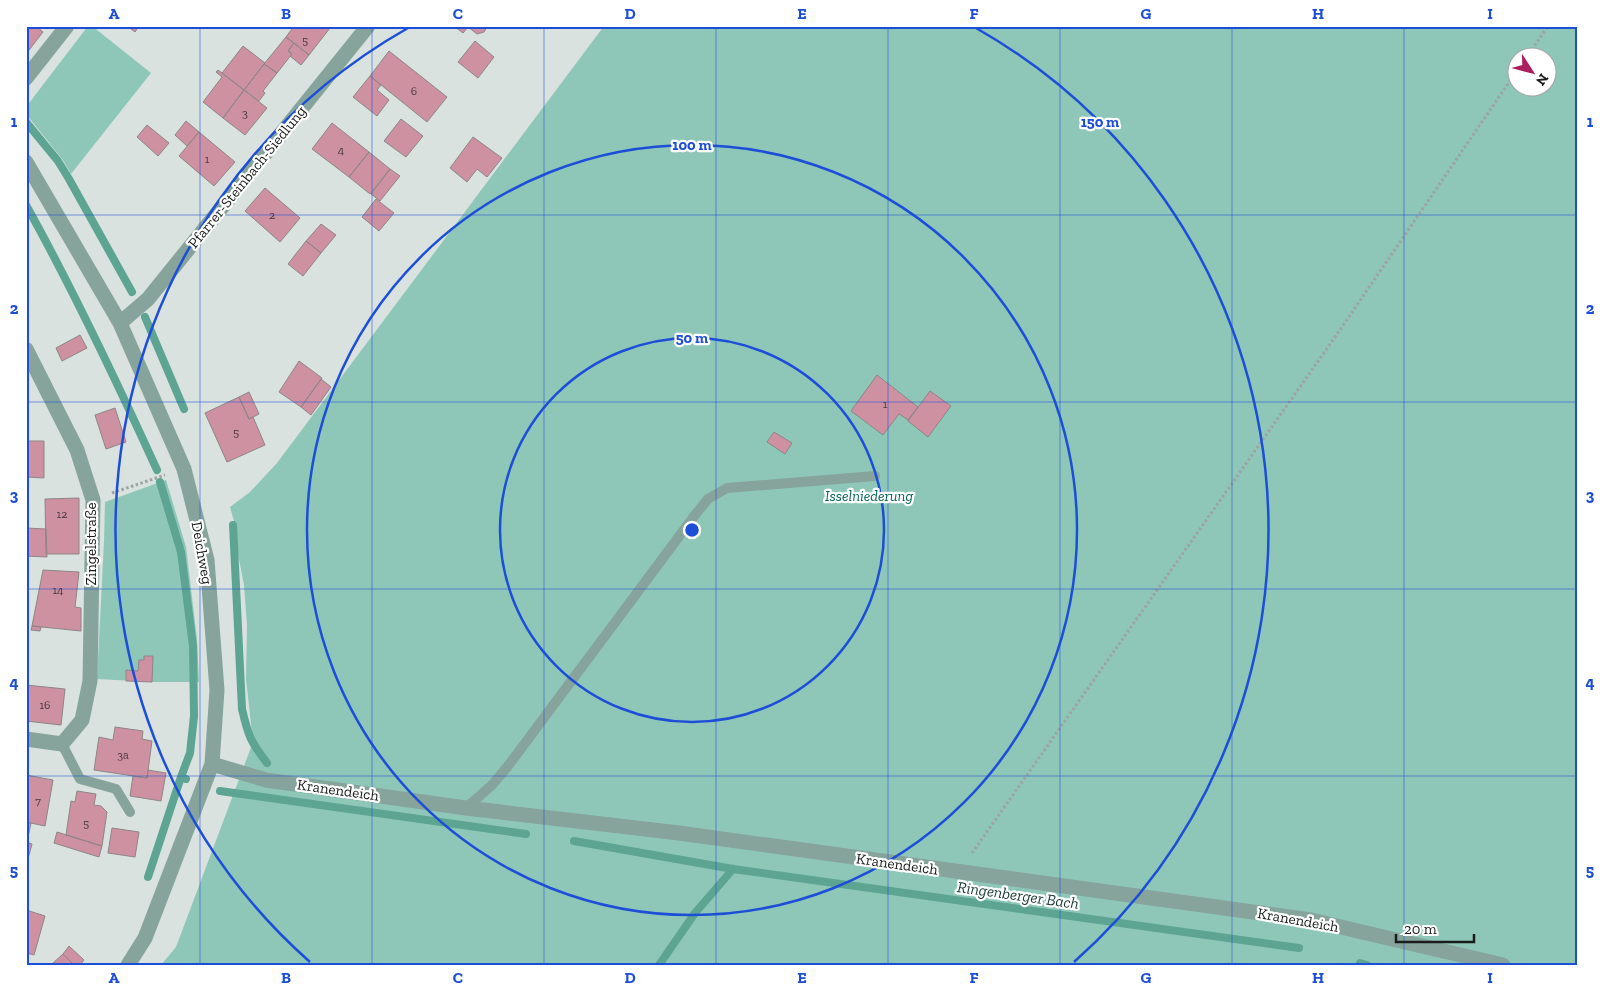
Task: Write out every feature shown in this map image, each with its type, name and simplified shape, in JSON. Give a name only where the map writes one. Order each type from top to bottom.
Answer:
[{"type":"street","points":[[26,78],[67,26]]},
{"type":"street","name":"Pfarrer-Steinbach-Siedlung","points":[[120,323],[148,299],[368,26]]},
{"type":"street","name":"Deichweg","points":[[26,162],[120,323],[184,469],[207,560],[217,690],[212,764],[145,938],[128,965]]},
{"type":"street","name":"Zingelstraße","points":[[26,349],[77,450],[92,500],[90,682],[82,720],[62,744]]},
{"type":"street","points":[[26,739],[62,744]]},
{"type":"street","name":"Kranendeich","points":[[212,764],[266,780],[466,808],[688,834],[1311,920],[1503,965]]},
{"type":"lane","points":[[466,808],[492,786],[508,766],[708,499],[727,488],[875,476]]},
{"type":"lane","points":[[62,744],[80,778],[116,790],[130,812]]},
{"type":"path","points":[[1533,48],[1548,26]]},
{"type":"path","points":[[958,872],[1340,330],[1506,87]]},
{"type":"path","points":[[92,500],[184,469]]},
{"type":"green space","points":[[88,26],[92,26],[151,73],[71,174],[63,160],[26,114],[26,107]]},
{"type":"green space","name":"Isselniederung","points":[[604,26],[1578,26],[1578,965],[161,965],[176,947],[253,742],[246,679],[247,625],[244,585],[230,507],[250,492],[277,463]]},
{"type":"green space","points":[[166,480],[186,547],[197,639],[199,682],[97,679],[105,502]]},
{"type":"building","points":[[26,26],[36,26],[43,32],[26,54]]},
{"type":"building","points":[[127,26],[139,26],[135,32]]},
{"type":"building","points":[[294,26],[329,26],[330,28],[309,55],[286,37]]},
{"type":"building","points":[[454,26],[469,26],[463,33]]},
{"type":"building","points":[[488,26],[484,32],[477,34],[468,27]]},
{"type":"building","points":[[286,37],[294,43],[288,51],[292,54],[277,73],[264,64]]},
{"type":"building","points":[[475,41],[494,57],[478,78],[458,62]]},
{"type":"building","points":[[294,43],[309,55],[301,65],[290,56],[292,54],[288,51]]},
{"type":"building","points":[[243,46],[265,63],[244,90],[222,73]]},
{"type":"building","points":[[389,51],[447,97],[427,122],[370,76]]},
{"type":"building","points":[[264,64],[277,73],[263,91],[265,93],[259,101],[244,90]]},
{"type":"building","points":[[218,70],[244,90],[223,118],[203,102],[222,77],[216,72]]},
{"type":"building","points":[[370,76],[381,85],[377,90],[389,100],[377,116],[353,97]]},
{"type":"building","points":[[244,90],[267,108],[245,135],[223,118]]},
{"type":"building","points":[[401,119],[423,136],[406,157],[384,141]]},
{"type":"building","points":[[186,121],[199,132],[187,146],[175,135]]},
{"type":"building","points":[[332,123],[369,152],[349,177],[312,149]]},
{"type":"building","points":[[147,125],[169,143],[158,156],[137,137]]},
{"type":"building","points":[[199,132],[235,162],[214,186],[179,156]]},
{"type":"building","points":[[473,137],[502,158],[487,177],[477,169],[467,182],[450,168]]},
{"type":"building","points":[[369,152],[390,169],[370,194],[349,177]]},
{"type":"building","points":[[390,169],[400,176],[380,201],[371,194]]},
{"type":"building","points":[[265,188],[300,218],[280,242],[245,211]]},
{"type":"building","points":[[376,199],[394,213],[379,231],[362,217]]},
{"type":"building","points":[[321,224],[336,235],[321,253],[306,241]]},
{"type":"building","points":[[306,241],[321,253],[303,276],[288,264]]},
{"type":"building","points":[[80,335],[87,348],[62,361],[56,348]]},
{"type":"building","points":[[299,361],[322,378],[301,407],[279,392]]},
{"type":"building","points":[[877,375],[918,407],[908,420],[899,414],[883,435],[851,411]]},
{"type":"building","points":[[321,379],[331,387],[311,415],[301,407]]},
{"type":"building","points":[[930,391],[951,406],[928,437],[908,421]]},
{"type":"building","points":[[249,392],[259,414],[249,419],[239,397]]},
{"type":"building","points":[[239,397],[249,419],[253,417],[265,445],[227,462],[205,413]]},
{"type":"building","points":[[115,408],[126,442],[106,449],[95,415]]},
{"type":"building","points":[[774,432],[792,443],[785,454],[767,442]]},
{"type":"building","points":[[26,441],[44,441],[44,478],[26,477]]},
{"type":"building","points":[[79,498],[79,554],[46,554],[45,499]]},
{"type":"building","points":[[26,528],[46,529],[47,557],[26,556]]},
{"type":"building","points":[[43,570],[79,572],[75,607],[81,608],[81,631],[32,626]]},
{"type":"building","points":[[32,626],[41,627],[40,631],[31,630]]},
{"type":"building","points":[[144,656],[153,656],[152,682],[126,681],[126,670],[138,671],[139,660],[144,660]]},
{"type":"building","points":[[26,685],[65,689],[61,725],[26,721]]},
{"type":"building","points":[[115,727],[143,731],[142,739],[152,741],[147,778],[94,770],[99,737],[113,740]]},
{"type":"building","points":[[148,770],[166,773],[161,801],[130,796],[133,776],[147,778]]},
{"type":"building","points":[[26,775],[53,780],[45,826],[26,822]]},
{"type":"building","points":[[77,791],[96,794],[94,805],[101,806],[107,812],[102,846],[66,835],[71,801],[75,802]]},
{"type":"building","points":[[26,822],[31,823],[28,837],[26,836]]},
{"type":"building","points":[[112,828],[139,832],[135,857],[108,853]]},
{"type":"building","points":[[57,832],[102,846],[99,857],[54,843]]},
{"type":"building","points":[[26,842],[32,844],[26,866]]},
{"type":"building","points":[[26,910],[45,916],[34,955],[26,953]]},
{"type":"building","points":[[69,946],[84,960],[80,965],[74,965],[63,954]]},
{"type":"building","points":[[63,954],[74,965],[52,964]]},
{"type":"waterway","points":[[26,122],[58,161],[132,292]]},
{"type":"waterway","points":[[26,205],[94,336],[157,470]]},
{"type":"waterway","points":[[145,317],[184,409]]},
{"type":"waterway","points":[[160,482],[181,552],[193,646],[194,716],[190,753],[181,777],[186,779]]},
{"type":"waterway","points":[[233,525],[242,709],[250,737],[267,763]]},
{"type":"waterway","points":[[148,877],[181,777]]},
{"type":"waterway","points":[[220,791],[526,834]]},
{"type":"waterway","name":"Ringenberger Bach","points":[[574,841],[733,869],[1299,948]]},
{"type":"waterway","name":"Ringenberger Bach","points":[[659,965],[695,913],[733,869]]},
{"type":"waterway","points":[[1360,963],[1367,965]]}]
